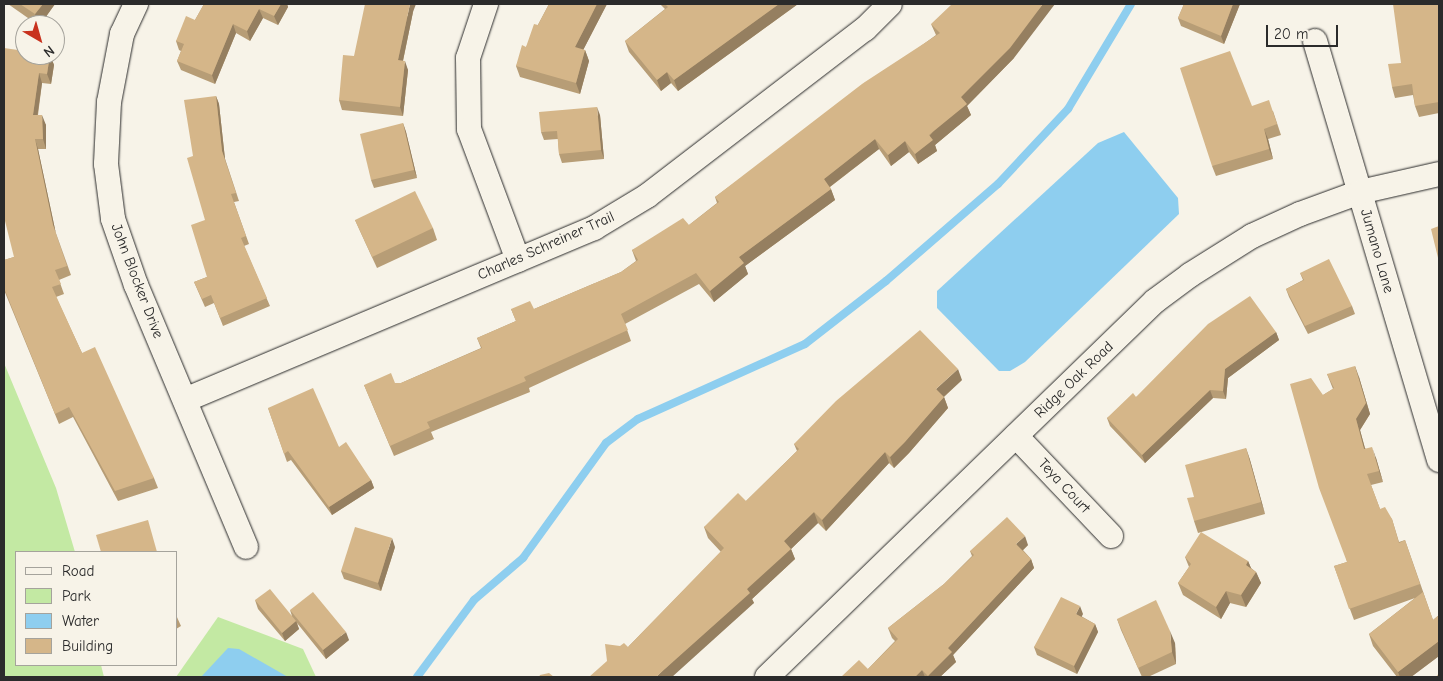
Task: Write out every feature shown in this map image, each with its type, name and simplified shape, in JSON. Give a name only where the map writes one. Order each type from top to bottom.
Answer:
[{"type":"street","name":"John Blocker Drive","points":[[136,4],[113,71],[105,137],[109,198],[121,245],[246,547]]},
{"type":"street","points":[[486,4],[468,58],[469,130],[518,260]]},
{"type":"street","name":"Charles Schreiner Trail","points":[[185,400],[594,228],[647,196],[865,29],[890,4]]},
{"type":"street","name":"Jumano Lane","points":[[1316,41],[1439,460]]},
{"type":"street","name":"Ridge Oak Road","points":[[767,677],[1155,301],[1190,274],[1252,236],[1360,192],[1439,174]]},
{"type":"street","name":"Teya Court","points":[[1016,436],[1111,536]]},
{"type":"green space","points":[[4,363],[56,488],[75,551],[15,551],[15,666],[101,666],[104,677],[4,677]]},
{"type":"green space","points":[[218,617],[303,649],[316,677],[176,677]]},
{"type":"water","points":[[1124,132],[1178,198],[1179,214],[1025,362],[1010,371],[999,371],[937,308],[937,291],[1098,143]]},
{"type":"water","points":[[228,648],[239,649],[288,677],[201,677]]},
{"type":"building","points":[[20,4],[43,4],[35,14]]},
{"type":"building","points":[[204,4],[281,4],[274,16],[259,9],[247,31],[233,24],[212,75],[177,61],[184,44],[176,41],[186,16],[195,20]]},
{"type":"building","points":[[365,4],[410,4],[398,60],[405,61],[400,107],[339,100],[343,55],[354,56]]},
{"type":"building","points":[[549,4],[597,4],[575,47],[585,50],[576,83],[516,66],[522,45],[526,47],[534,24],[538,25]]},
{"type":"building","points":[[665,4],[779,4],[674,80],[667,72],[657,80],[625,41],[668,7]]},
{"type":"building","points":[[952,4],[1043,4],[1010,48],[961,97],[967,104],[929,135],[933,140],[915,154],[905,141],[888,155],[875,139],[824,179],[831,189],[739,257],[744,263],[710,291],[696,273],[621,314],[628,330],[524,377],[526,381],[427,422],[430,428],[390,446],[364,385],[391,373],[395,383],[401,383],[482,348],[477,338],[516,321],[511,309],[530,301],[534,309],[621,272],[638,260],[632,250],[683,218],[689,225],[719,202],[715,197],[862,84],[940,33],[931,24]]},
{"type":"building","points":[[1184,4],[1233,4],[1221,36],[1178,18]]},
{"type":"building","points":[[1393,4],[1439,4],[1439,102],[1415,106],[1412,84],[1392,87],[1388,64],[1401,63]]},
{"type":"building","points":[[4,48],[15,50],[15,65],[48,65],[47,74],[39,73],[33,115],[42,115],[43,139],[35,139],[53,225],[67,266],[55,270],[61,284],[52,287],[82,353],[95,347],[154,478],[115,491],[69,407],[55,414],[4,288],[4,260],[14,257],[4,217]]},
{"type":"building","points":[[1230,51],[1252,106],[1269,100],[1277,124],[1264,129],[1269,149],[1212,166],[1180,68]]},
{"type":"building","points":[[216,96],[222,151],[236,193],[231,194],[246,236],[241,238],[267,298],[220,318],[211,295],[202,299],[194,282],[207,277],[191,225],[205,220],[187,158],[193,156],[184,100]]},
{"type":"building","points":[[597,107],[601,150],[559,154],[557,131],[541,132],[539,112]]},
{"type":"building","points":[[403,123],[414,170],[371,180],[360,134]]},
{"type":"building","points":[[415,191],[433,228],[372,257],[355,220]]},
{"type":"building","points":[[1439,226],[1439,262],[1431,229]]},
{"type":"building","points":[[1329,259],[1352,306],[1305,326],[1286,289],[1304,280],[1300,273]]},
{"type":"building","points":[[1250,296],[1276,332],[1225,369],[1223,391],[1210,390],[1142,455],[1107,418],[1133,393],[1136,397],[1208,324]]},
{"type":"building","points":[[920,330],[958,369],[936,389],[944,397],[905,442],[890,457],[885,452],[822,520],[814,512],[784,541],[791,549],[747,589],[750,593],[656,677],[589,677],[607,661],[605,644],[620,646],[624,643],[628,647],[724,548],[704,527],[738,493],[746,501],[799,449],[794,444],[836,401]]},
{"type":"building","points":[[1355,366],[1366,403],[1356,419],[1364,449],[1372,447],[1379,471],[1367,474],[1380,509],[1385,507],[1392,519],[1399,543],[1405,540],[1420,584],[1349,609],[1334,566],[1347,562],[1319,488],[1290,384],[1311,378],[1323,395],[1334,388],[1327,374]]},
{"type":"building","points":[[313,388],[339,447],[346,442],[371,480],[329,507],[288,451],[284,454],[268,408]]},
{"type":"building","points":[[1246,448],[1261,502],[1194,521],[1187,498],[1194,497],[1185,465]]},
{"type":"building","points":[[1007,517],[1025,536],[1016,544],[1031,559],[948,648],[952,652],[928,676],[922,670],[915,677],[841,677],[859,660],[868,669],[898,639],[888,628],[944,584],[974,555],[970,551]]},
{"type":"building","points":[[148,520],[157,551],[101,551],[96,535]]},
{"type":"building","points":[[355,527],[392,538],[378,583],[341,571]]},
{"type":"building","points":[[1201,532],[1248,561],[1246,565],[1256,572],[1241,595],[1226,591],[1216,607],[1178,583],[1191,564],[1185,557]]},
{"type":"building","points":[[270,589],[296,621],[282,633],[255,600]]},
{"type":"building","points":[[313,592],[346,632],[323,650],[290,610]]},
{"type":"building","points":[[1423,592],[1433,620],[1439,615],[1439,641],[1398,672],[1369,634]]},
{"type":"building","points":[[1061,597],[1080,606],[1076,614],[1095,624],[1074,666],[1034,647]]},
{"type":"building","points":[[1156,600],[1170,631],[1172,652],[1138,668],[1117,619]]},
{"type":"building","points":[[549,673],[554,677],[539,677],[540,675]]},
{"type":"waterway","points":[[417,677],[474,600],[523,558],[606,443],[638,419],[805,344],[886,281],[998,184],[1068,109],[1131,4]]}]
